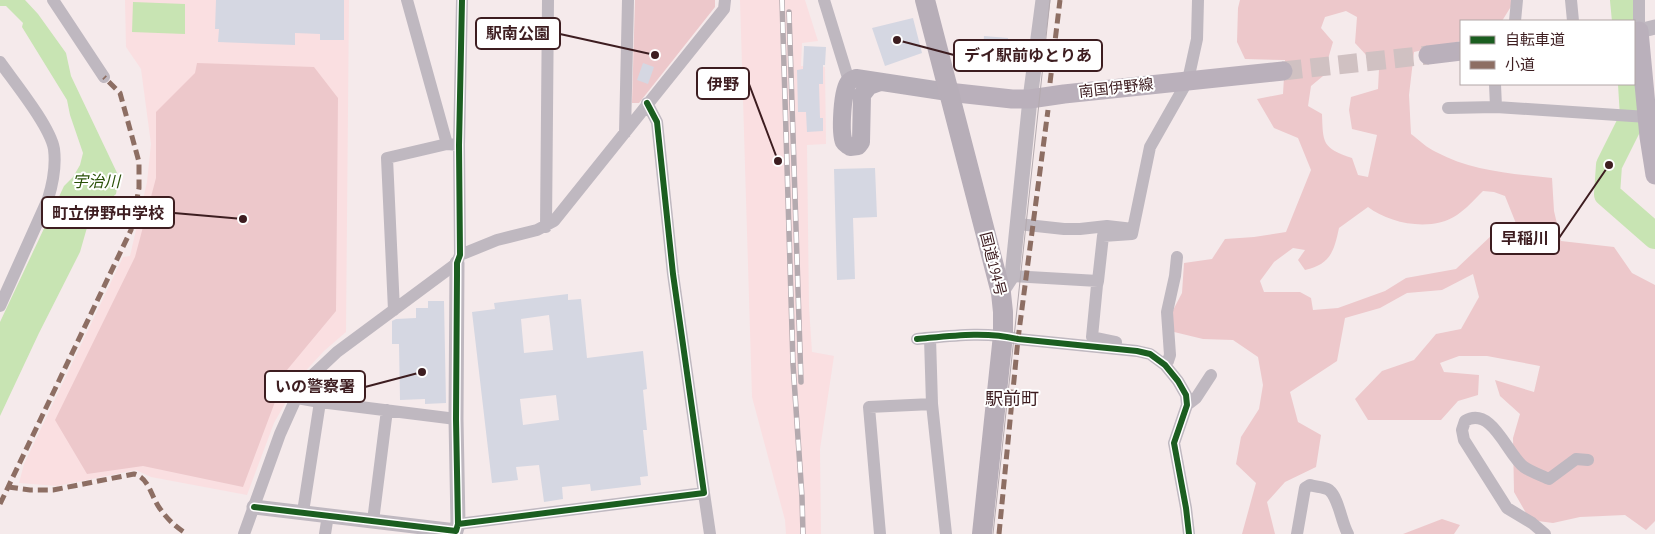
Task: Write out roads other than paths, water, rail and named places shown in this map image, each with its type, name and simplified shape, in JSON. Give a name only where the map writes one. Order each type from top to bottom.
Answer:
[{"type":"highway","name":"国道194号","points":[[925,0],[1001,293],[1004,312],[982,534]]},
{"type":"main road","points":[[1640,30],[1647,117],[1655,175]]},
{"type":"main road","points":[[1428,55],[1460,51]]},
{"type":"main road","name":"南国伊野線","points":[[948,92],[1012,99],[1030,99],[1188,80],[1283,71]]},
{"type":"main road","points":[[880,82],[869,86],[862,95],[861,142],[858,146],[850,147],[844,143],[843,135],[843,99],[849,81],[856,78],[948,92]]},
{"type":"street","points":[[53,0],[104,77]]},
{"type":"street","points":[[407,0],[453,144]]},
{"type":"street","points":[[457,529],[458,259],[453,144],[462,0]]},
{"type":"street","points":[[546,227],[548,0]]},
{"type":"street","points":[[625,132],[628,0]]},
{"type":"street","points":[[244,534],[280,434],[302,385],[337,352],[458,259],[497,240],[546,227],[554,221],[724,9],[725,0]]},
{"type":"street","points":[[824,0],[849,81]]},
{"type":"street","points":[[1001,293],[1012,276],[1030,99],[1043,0]]},
{"type":"street","points":[[1137,351],[1125,344],[1092,337],[1096,285],[1103,236],[1132,234],[1150,147],[1188,80],[1197,39],[1198,0]]},
{"type":"street","points":[[1515,20],[1517,0]]},
{"type":"street","points":[[1571,0],[1573,20]]},
{"type":"street","points":[[1639,0],[1640,30]]},
{"type":"street","points":[[0,62],[47,130],[54,148],[54,155],[53,182],[48,199],[0,306]]},
{"type":"street","points":[[1495,85],[1496,107]]},
{"type":"street","points":[[647,103],[657,122],[673,274],[710,534]]},
{"type":"street","points":[[1448,108],[1496,107],[1647,117]]},
{"type":"street","points":[[394,310],[387,158],[453,144]]},
{"type":"street","points":[[1018,224],[1064,229],[1107,226],[1134,229]]},
{"type":"street","points":[[1165,365],[1170,355],[1167,312],[1175,276],[1176,257]]},
{"type":"street","points":[[1012,276],[1098,281]]},
{"type":"street","points":[[917,339],[983,334],[1150,354],[1165,365],[1186,395],[1187,405],[1174,444],[1189,534]]},
{"type":"street","points":[[930,338],[932,404],[946,534]]},
{"type":"street","points":[[1187,405],[1196,398],[1211,375]]},
{"type":"street","points":[[297,398],[456,419]]},
{"type":"street","points":[[304,512],[320,402]]},
{"type":"street","points":[[880,534],[869,406],[932,404]]},
{"type":"street","points":[[373,521],[387,410]]},
{"type":"street","points":[[1545,534],[1532,523],[1507,508],[1464,440],[1462,430],[1465,421],[1470,418],[1482,420],[1493,426],[1523,467],[1549,479],[1576,459],[1588,460]]},
{"type":"street","points":[[1297,534],[1305,488],[1310,485],[1328,489],[1334,496],[1348,534]]},
{"type":"street","points":[[254,506],[373,521],[457,529],[704,493]]},
{"type":"street","points":[[325,534],[328,515]]},
{"type":"water","name":"宇治川","points":[[0,0],[25,0],[38,14],[66,53],[71,76],[119,177],[116,194],[90,217],[80,252],[0,416],[0,322],[64,186],[73,177],[80,165],[83,153],[67,100],[22,27],[23,23],[6,6],[0,6]]},
{"type":"water","points":[[133,2],[185,4],[185,34],[132,32]]},
{"type":"waterway","points":[[1623,0],[1625,20]]},
{"type":"waterway","points":[[1631,85],[1633,117],[1609,165],[1607,194],[1655,236]]},
{"type":"tunnel","points":[[1283,71],[1428,55]]},
{"type":"tram line","points":[[993,534],[1050,0]]},
{"type":"railway","points":[[782,0],[793,364],[803,534]]},
{"type":"railway","points":[[789,12],[801,382]]},
{"type":"place","name":"デイ駅前ゆとりあ","points":[[897,40]]},
{"type":"place","name":"駅南公園","points":[[655,55]]},
{"type":"place","name":"伊野","points":[[778,161]]},
{"type":"place","name":"早稲川","points":[[1609,165]]},
{"type":"place","name":"町立伊野中学校","points":[[243,219]]},
{"type":"place","name":"いの警察署","points":[[422,372]]},
{"type":"district","name":"駅前町","points":[[1012,399]]}]
